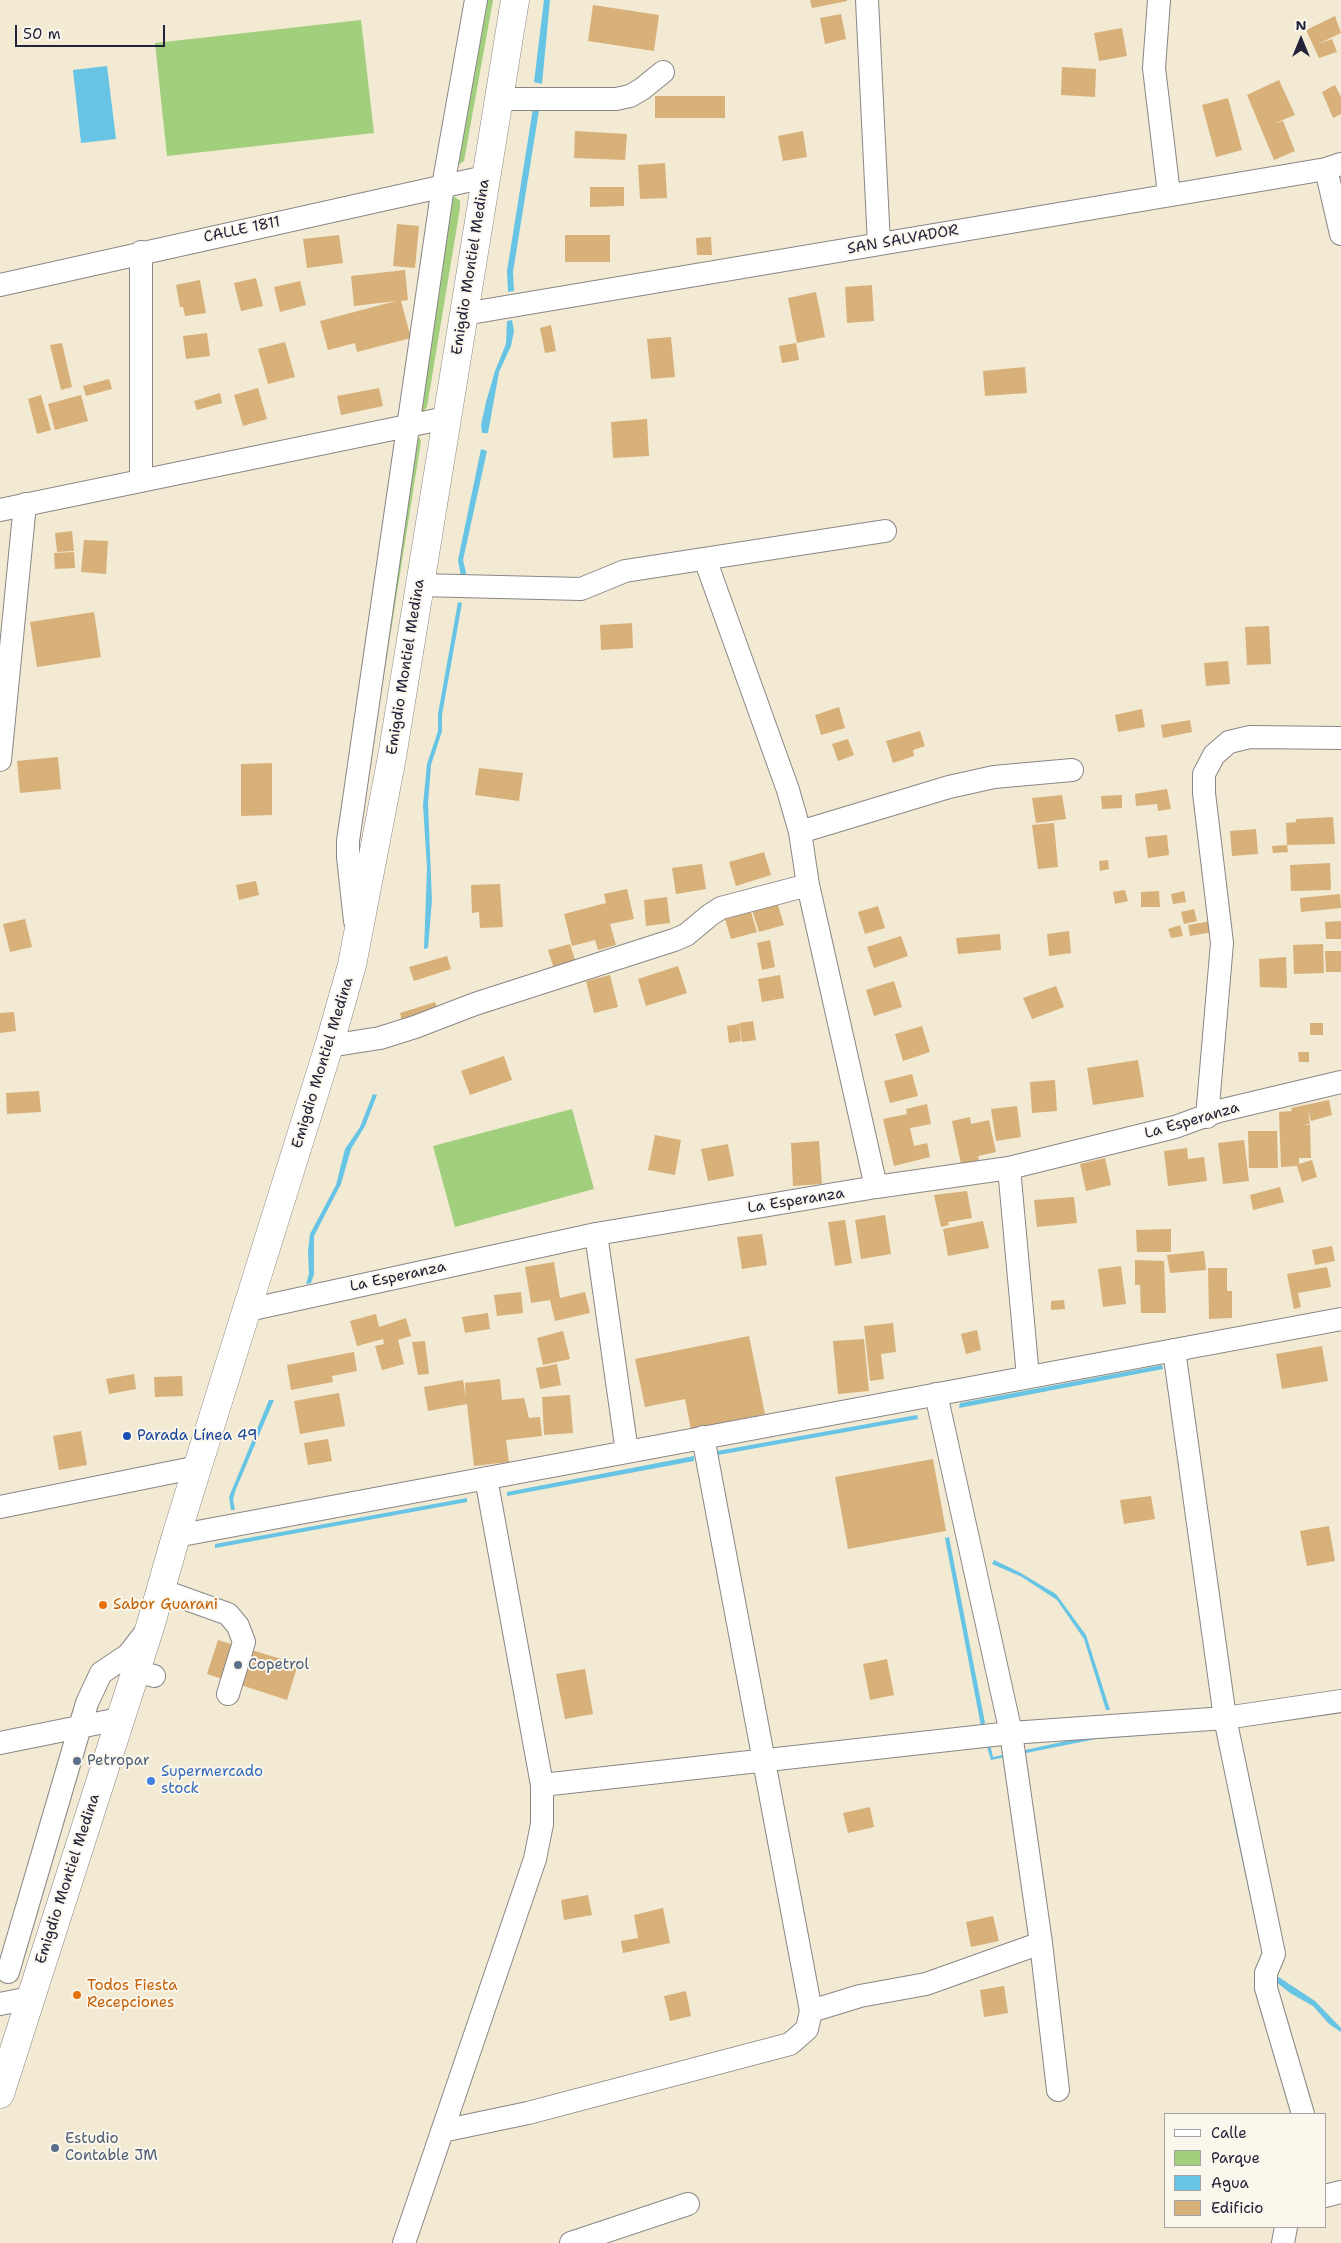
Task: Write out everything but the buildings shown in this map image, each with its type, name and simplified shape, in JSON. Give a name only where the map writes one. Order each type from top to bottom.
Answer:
[{"type":"main road","name":"Emigdio Montiel Medina","points":[[2,2078],[41,1966],[120,1719],[145,1673],[150,1627],[160,1590],[329,1046],[358,939],[392,757],[418,585],[515,0]]},
{"type":"street","points":[[358,939],[348,856],[348,841],[443,186],[476,0]]},
{"type":"street","points":[[867,0],[879,244]]},
{"type":"street","points":[[1159,0],[1154,68],[1169,194]]},
{"type":"street","points":[[498,99],[616,99],[642,89],[663,72]]},
{"type":"street","points":[[1334,166],[1341,234]]},
{"type":"street","name":"SAN SALVADOR","points":[[464,314],[1334,166]]},
{"type":"street","name":"CALLE 1811","points":[[0,285],[485,177]]},
{"type":"street","points":[[141,481],[142,252]]},
{"type":"street","points":[[0,510],[446,418]]},
{"type":"street","points":[[0,760],[26,504]]},
{"type":"street","points":[[418,585],[581,589],[625,571],[885,531]]},
{"type":"street","points":[[705,559],[788,790],[800,832],[808,885],[876,1187]]},
{"type":"street","points":[[1207,1117],[1222,944],[1204,793],[1204,774],[1214,755],[1229,742],[1236,740],[1250,737],[1341,738]]},
{"type":"street","points":[[800,832],[949,787],[994,777],[1072,770]]},
{"type":"street","points":[[329,1046],[380,1038],[475,1004],[674,940],[686,935],[721,908],[808,885]]},
{"type":"street","name":"La Esperanza","points":[[248,1310],[596,1234],[876,1187],[1009,1168],[1175,1127],[1219,1112],[1341,1082]]},
{"type":"street","points":[[1009,1168],[1028,1377]]},
{"type":"street","points":[[596,1234],[627,1452]]},
{"type":"street","points":[[176,1536],[1341,1318]]},
{"type":"street","points":[[1174,1350],[1225,1718],[1274,1954],[1266,1972],[1266,1988],[1303,2113]]},
{"type":"street","points":[[936,1394],[1011,1733],[1041,1943],[1058,2090]]},
{"type":"street","points":[[442,2131],[528,2113],[790,2044],[807,2029],[811,2011],[704,1437]]},
{"type":"street","points":[[0,1507],[198,1467]]},
{"type":"street","points":[[404,2243],[535,1859],[542,1824],[542,1785],[486,1478]]},
{"type":"street","points":[[160,1590],[228,1614],[238,1626],[244,1642],[228,1694]]},
{"type":"street","points":[[41,1966],[4,1973],[87,1703],[101,1673],[128,1654],[150,1627]]},
{"type":"street","points":[[542,1785],[1011,1733],[1225,1718],[1341,1701]]},
{"type":"street","points":[[0,1743],[120,1719]]},
{"type":"street","points":[[811,2011],[860,1996],[926,1984],[1041,1943]]},
{"type":"street","points":[[0,2004],[30,1998]]},
{"type":"street","points":[[571,2243],[688,2204]]},
{"type":"street","points":[[1283,2243],[1286,2228]]},
{"type":"green space","points":[[485,0],[493,0],[464,161],[457,166]]},
{"type":"green space","points":[[361,20],[374,133],[167,156],[155,43]]},
{"type":"green space","points":[[455,197],[460,201],[460,208],[427,407],[421,414],[452,198]]},
{"type":"green space","points":[[419,437],[421,441],[355,858],[415,438]]},
{"type":"green space","points":[[572,1109],[594,1189],[455,1227],[433,1146]]},
{"type":"water","points":[[544,0],[550,0],[542,84],[534,82]]},
{"type":"water","points":[[107,66],[116,139],[81,143],[73,70]]},
{"type":"water","points":[[534,102],[540,104],[513,272],[514,291],[508,292],[507,271]]},
{"type":"water","points":[[512,320],[514,331],[511,346],[499,372],[488,433],[482,433],[481,425],[486,402],[495,371],[506,344],[507,321]]},
{"type":"water","points":[[481,449],[487,451],[463,560],[467,577],[461,577],[458,560]]},
{"type":"water","points":[[458,602],[462,603],[442,715],[442,731],[431,765],[428,804],[432,900],[428,948],[424,949],[427,868],[423,805],[427,764],[438,731],[438,714]]},
{"type":"water","points":[[373,1094],[377,1095],[365,1126],[351,1149],[341,1184],[314,1236],[314,1274],[311,1283],[306,1284],[309,1274],[308,1251],[310,1234],[336,1185],[345,1149],[360,1127]]},
{"type":"water","points":[[1162,1365],[1163,1369],[959,1408],[960,1403]]},
{"type":"water","points":[[269,1400],[274,1400],[236,1489],[233,1499],[235,1510],[231,1510],[229,1497]]},
{"type":"water","points":[[917,1415],[918,1419],[718,1455],[717,1451]]},
{"type":"water","points":[[694,1456],[694,1461],[507,1496],[507,1492]]},
{"type":"water","points":[[467,1498],[467,1502],[215,1548],[215,1544]]},
{"type":"water","points":[[949,1537],[985,1723],[981,1726],[945,1538]]},
{"type":"water","points":[[994,1560],[1056,1594],[1086,1635],[1110,1710],[1106,1710],[1084,1639],[1057,1600],[1022,1577],[992,1564]]},
{"type":"water","points":[[1219,1724],[1264,1961],[1234,1822],[1220,1739],[1216,1727],[1163,1734],[1096,1739],[991,1760],[985,1740],[989,1739],[993,1757],[1094,1735]]},
{"type":"water","points":[[1274,1974],[1315,2001],[1341,2028],[1341,2032],[1329,2024],[1313,2006],[1290,1993],[1271,1978]]},
{"type":"place","name":"Parada Línea 49","points":[[127,1436]]},
{"type":"place","name":"Sabor Guarani","points":[[103,1605]]},
{"type":"place","name":"Copetrol","points":[[238,1665]]},
{"type":"place","name":"Petropar","points":[[77,1761]]},
{"type":"place","name":"Supermercado stock","points":[[151,1781]]},
{"type":"place","name":"Todos Fiesta Recepciones","points":[[77,1995]]},
{"type":"place","name":"Estudio Contable JM","points":[[55,2148]]}]
